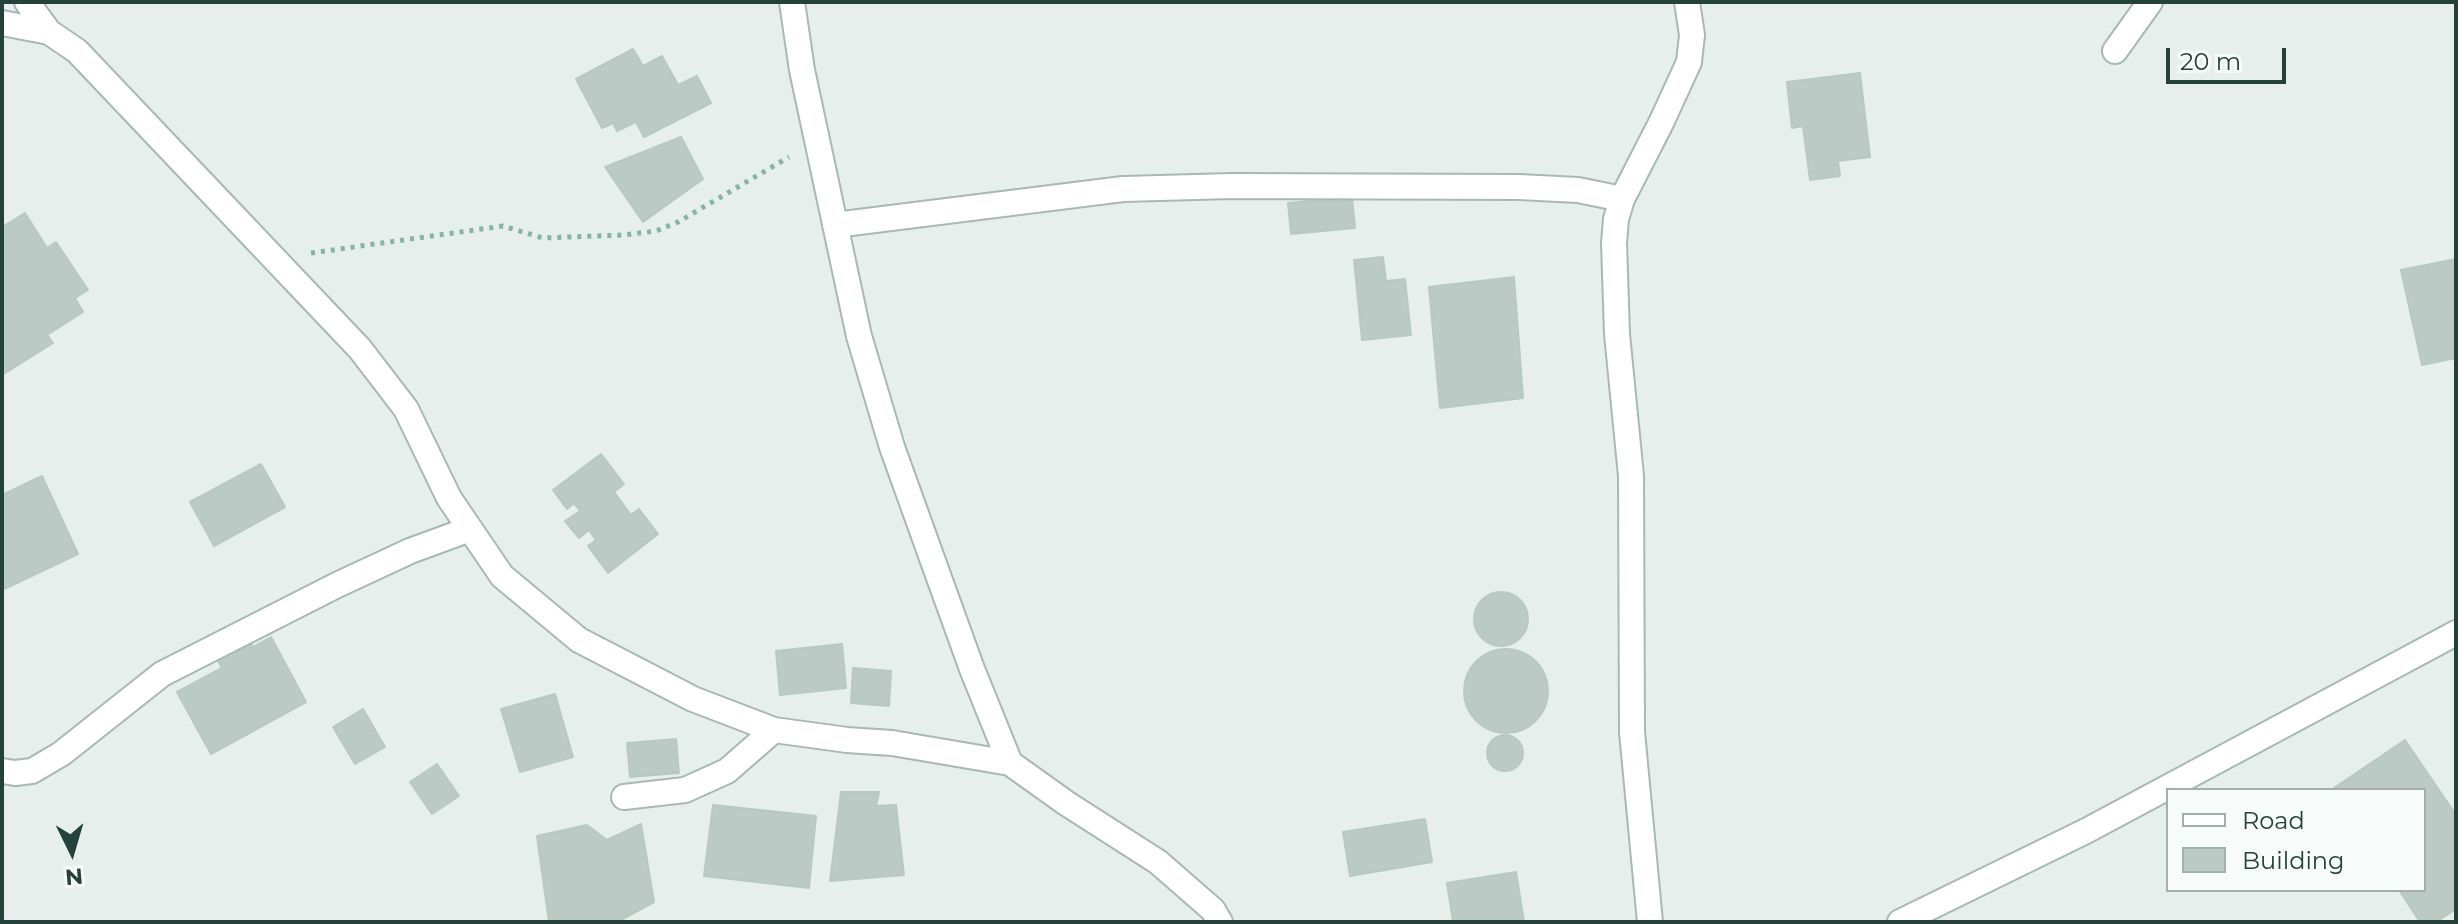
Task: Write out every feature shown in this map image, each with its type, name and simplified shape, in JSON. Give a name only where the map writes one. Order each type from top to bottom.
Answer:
[{"type":"street","points":[[27,2],[49,32],[77,51],[360,349],[406,409],[449,498],[502,576],[579,640],[693,699],[774,730],[892,743],[1010,763],[1158,862],[1213,910],[1220,922]]},
{"type":"street","points":[[792,2],[802,70],[859,336],[892,447],[972,669],[1010,763]]},
{"type":"street","points":[[1650,922],[1632,732],[1631,476],[1617,334],[1614,243],[1622,199],[1689,62],[1692,35],[1687,2]]},
{"type":"street","points":[[2115,51],[2150,2]]},
{"type":"street","points":[[2,23],[49,32]]},
{"type":"street","points":[[835,225],[1123,189],[1232,186],[1519,187],[1578,190],[1622,199]]},
{"type":"street","points":[[2,771],[32,771],[61,754],[162,674],[349,579],[410,551],[470,529]]},
{"type":"street","points":[[2166,788],[2456,633]]},
{"type":"street","points":[[624,797],[685,790],[727,771],[774,730]]},
{"type":"street","points":[[1900,922],[2166,788]]},
{"type":"path","points":[[274,258],[503,226],[543,238],[656,231],[704,208],[817,138]]},
{"type":"building","points":[[633,49],[643,66],[662,56],[678,85],[697,76],[711,103],[644,137],[636,122],[617,131],[613,123],[602,128],[576,79]]},
{"type":"building","points":[[1860,73],[1870,157],[1838,161],[1840,176],[1810,180],[1803,126],[1792,128],[1787,82]]},
{"type":"building","points":[[681,137],[703,179],[643,222],[605,167]]},
{"type":"building","points":[[1352,197],[1355,228],[1291,234],[1288,203]]},
{"type":"building","points":[[25,213],[47,248],[56,242],[88,290],[75,298],[83,312],[47,335],[53,343],[2,375],[2,227]]},
{"type":"building","points":[[1383,257],[1386,281],[1405,279],[1411,335],[1362,340],[1354,260]]},
{"type":"building","points":[[2456,259],[2456,358],[2422,365],[2401,270]]},
{"type":"building","points":[[1514,277],[1523,398],[1440,408],[1429,287]]},
{"type":"building","points":[[601,454],[624,484],[614,492],[631,515],[639,509],[658,534],[608,573],[588,546],[596,540],[589,530],[579,538],[565,521],[580,511],[574,503],[567,509],[553,490]]},
{"type":"building","points":[[261,464],[285,507],[214,546],[190,502]]},
{"type":"building","points":[[42,476],[78,554],[2,590],[2,495]]},
{"type":"building","points":[[1501,592],[1520,600],[1528,619],[1520,638],[1501,646],[1482,638],[1474,619],[1482,600]]},
{"type":"building","points":[[247,636],[253,647],[271,637],[306,702],[211,754],[177,692],[222,668],[214,654]]},
{"type":"building","points":[[842,644],[846,688],[780,695],[776,651]]},
{"type":"building","points":[[1506,649],[1522,652],[1536,661],[1545,675],[1548,691],[1545,707],[1536,721],[1522,730],[1506,733],[1490,730],[1476,721],[1467,707],[1464,691],[1467,675],[1476,661],[1490,652]]},
{"type":"building","points":[[853,668],[891,671],[889,706],[851,703]]},
{"type":"building","points":[[555,694],[573,757],[520,772],[501,709]]},
{"type":"building","points":[[363,709],[385,747],[355,764],[333,727]]},
{"type":"building","points":[[1505,735],[1518,740],[1523,753],[1518,766],[1505,771],[1492,766],[1487,753],[1492,740]]},
{"type":"building","points":[[676,739],[679,773],[630,777],[627,743]]},
{"type":"building","points":[[2405,740],[2456,815],[2456,909],[2436,922],[2420,922],[2400,892],[2426,892],[2426,788],[2334,788]]},
{"type":"building","points":[[437,764],[459,796],[432,814],[410,782]]},
{"type":"building","points":[[841,792],[879,792],[876,806],[896,805],[904,875],[830,881]]},
{"type":"building","points":[[713,805],[816,816],[809,888],[704,876]]},
{"type":"building","points":[[1425,819],[1432,862],[1350,876],[1343,832]]},
{"type":"building","points":[[641,824],[654,902],[619,921],[549,922],[537,836],[587,825],[607,840]]},
{"type":"building","points":[[1516,872],[1524,922],[1446,922],[1453,921],[1447,883]]}]
